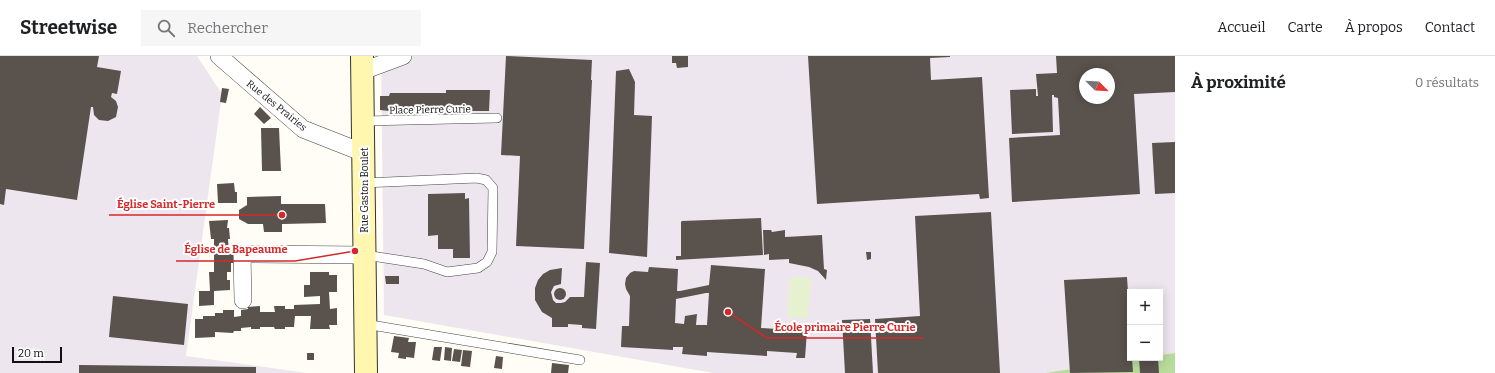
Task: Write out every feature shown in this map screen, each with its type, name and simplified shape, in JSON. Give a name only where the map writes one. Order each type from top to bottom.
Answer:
[{"type":"street","name":"Rue des Prairies","points":[[219,56],[303,129],[364,153]]},
{"type":"street","points":[[363,65],[368,69],[403,56]]},
{"type":"street","name":"Rue Gaston Boulet","points":[[363,65],[366,373]]},
{"type":"street","points":[[243,300],[242,254],[364,255]]},
{"type":"lane","name":"Place Pierre Curie","points":[[364,121],[497,118]]},
{"type":"lane","points":[[364,183],[477,178],[486,180],[493,188],[492,252],[487,262],[478,268],[447,272],[424,264],[364,255]]},
{"type":"lane","points":[[365,324],[580,360]]},
{"type":"shaded area","points":[[0,56],[197,56],[222,94],[186,356],[307,373],[0,373]]},
{"type":"shaded area","points":[[381,56],[1175,56],[1175,353],[1163,355],[1163,289],[1127,289],[1127,360],[1045,373],[713,373],[384,315]]},
{"type":"green space","points":[[790,277],[811,278],[808,318],[788,317]]},
{"type":"green space","points":[[1175,353],[1175,373],[1045,373],[1127,360],[1163,361],[1163,355]]},
{"type":"building","points":[[0,56],[99,56],[97,67],[121,71],[117,94],[112,93],[111,97],[116,101],[118,107],[116,117],[108,121],[99,120],[94,115],[93,107],[91,107],[77,200],[6,189],[4,205],[0,204]]},
{"type":"building","points":[[506,56],[592,60],[584,249],[516,246],[520,156],[501,155]]},
{"type":"building","points":[[672,56],[688,56],[688,67],[677,68],[676,63],[672,63]]},
{"type":"building","points":[[808,56],[950,56],[930,58],[931,80],[982,77],[989,198],[980,199],[979,194],[817,204]]},
{"type":"building","points":[[1056,56],[1175,56],[1175,92],[1134,94],[1140,194],[1012,202],[1009,138],[1060,135],[1058,98],[1054,97],[1054,95],[1052,95],[1053,132],[1012,134],[1010,90],[1036,89],[1036,96],[1038,96],[1036,74],[1057,73]]},
{"type":"building","points":[[629,69],[635,82],[634,115],[652,116],[647,257],[609,253],[616,71]]},
{"type":"building","points":[[222,88],[229,89],[226,103],[220,102]]},
{"type":"building","points":[[446,90],[490,90],[489,111],[447,111],[447,114],[389,115],[389,111],[380,110],[380,96],[389,96],[390,93],[446,93]]},
{"type":"building","points":[[260,107],[271,118],[264,124],[254,114]]},
{"type":"building","points":[[261,128],[279,128],[281,171],[262,171]]},
{"type":"building","points":[[1175,142],[1175,193],[1155,194],[1152,143]]},
{"type":"building","points":[[234,183],[235,192],[237,192],[237,203],[218,203],[217,184]]},
{"type":"building","points":[[465,193],[465,199],[469,198],[470,258],[453,258],[453,249],[438,249],[438,235],[428,236],[428,194]]},
{"type":"building","points":[[281,196],[281,204],[325,204],[326,223],[282,224],[282,232],[264,232],[263,224],[248,224],[239,219],[239,210],[247,205],[247,197]]},
{"type":"building","points":[[991,212],[1000,373],[878,373],[875,319],[920,316],[915,216]]},
{"type":"building","points":[[761,218],[763,255],[676,260],[676,256],[681,256],[682,221]]},
{"type":"building","points":[[228,220],[227,228],[229,228],[230,239],[228,239],[229,253],[233,253],[234,263],[231,263],[231,272],[227,272],[227,280],[230,280],[230,290],[214,291],[214,305],[199,306],[199,291],[210,291],[209,272],[214,272],[214,239],[211,239],[209,221]]},
{"type":"building","points":[[763,230],[771,230],[772,232],[785,230],[785,237],[822,235],[824,269],[827,270],[826,280],[818,271],[809,267],[789,263],[789,259],[769,260],[769,254],[764,255]]},
{"type":"building","points":[[866,252],[871,252],[871,259],[867,260]]},
{"type":"building","points":[[586,262],[600,263],[596,329],[582,328],[582,325],[568,324],[568,327],[552,327],[552,318],[542,312],[535,300],[535,288],[538,280],[543,274],[550,270],[562,268],[561,284],[554,286],[551,292],[553,300],[556,303],[561,303],[565,302],[570,297],[584,297]]},
{"type":"building","points":[[711,265],[765,269],[761,328],[807,331],[805,358],[796,358],[797,353],[767,351],[767,356],[707,352],[707,356],[682,354],[683,347],[673,347],[673,350],[621,347],[622,326],[629,326],[630,296],[625,284],[626,278],[630,273],[634,271],[648,272],[649,267],[678,269],[677,291],[709,285]],"holes":[[[709,293],[707,325],[696,325],[697,314],[685,316],[684,324],[675,323],[676,299]]]},
{"type":"building","points":[[310,272],[329,272],[329,275],[337,275],[337,292],[329,292],[330,309],[337,308],[337,325],[329,325],[330,329],[310,329],[311,316],[295,316],[294,327],[285,327],[285,329],[275,329],[274,327],[260,327],[260,329],[251,329],[251,327],[241,328],[241,331],[234,331],[233,333],[215,332],[215,337],[195,338],[195,319],[203,319],[203,316],[215,316],[215,313],[223,313],[223,310],[234,310],[234,317],[241,316],[241,310],[248,309],[248,307],[260,306],[260,312],[275,312],[274,306],[285,306],[285,309],[294,309],[294,305],[320,304],[320,296],[304,297],[304,285],[310,285]]},
{"type":"building","points":[[385,276],[399,276],[399,284],[386,284]]},
{"type":"building","points":[[1127,277],[1127,361],[1132,361],[1133,372],[1070,373],[1064,280]]},
{"type":"building","points":[[562,288],[565,289],[565,299],[558,300],[555,299],[554,292],[555,289]]},
{"type":"building","points":[[113,296],[188,304],[184,345],[109,337]]},
{"type":"building","points":[[870,319],[873,373],[845,373],[842,320]]},
{"type":"building","points":[[394,336],[409,338],[408,342],[416,342],[414,358],[398,358],[399,353],[391,352]]},
{"type":"building","points":[[434,347],[442,347],[440,361],[432,360]]},
{"type":"building","points":[[445,347],[452,348],[451,361],[444,360]]},
{"type":"building","points":[[454,349],[462,350],[460,362],[452,361]]},
{"type":"building","points":[[463,350],[472,351],[470,367],[461,366]]},
{"type":"building","points":[[307,353],[314,353],[314,360],[307,360]]},
{"type":"building","points":[[496,356],[503,357],[502,369],[494,368]]},
{"type":"building","points":[[1139,361],[1158,361],[1159,373],[1140,373]]},
{"type":"building","points":[[552,363],[569,365],[568,373],[551,373]]},
{"type":"building","points":[[79,365],[256,367],[256,373],[79,373]]},
{"type":"place","name":"Église Saint-Pierre","points":[[282,215]]},
{"type":"place","name":"Église de Bapeaume","points":[[355,251]]},
{"type":"place","name":"École primaire Pierre Curie","points":[[728,312]]}]
